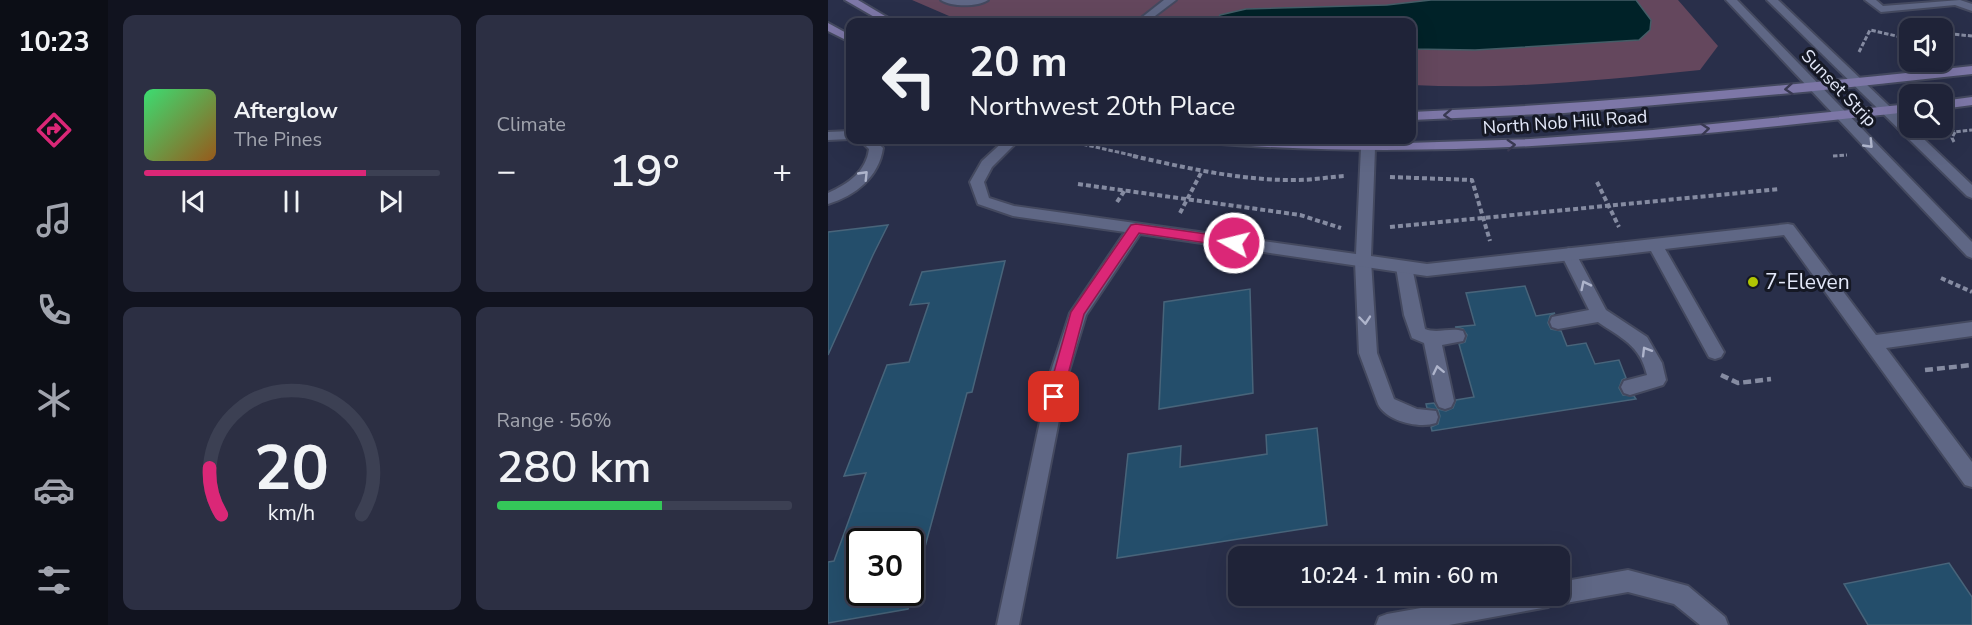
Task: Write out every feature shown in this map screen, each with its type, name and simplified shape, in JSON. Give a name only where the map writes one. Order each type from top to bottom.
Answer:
[{"type":"main road","points":[[850,0],[883,18]]},
{"type":"main road","points":[[828,26],[846,37]]},
{"type":"main road","name":"North Nob Hill Road","points":[[1416,116],[1564,109],[1814,87],[1972,70]]},
{"type":"main road","points":[[1953,104],[1972,101]]},
{"type":"main road","name":"North Nob Hill Road","points":[[1266,144],[1368,148],[1453,148],[1584,141],[1899,109]]},
{"type":"street","points":[[946,0],[955,2],[983,0]]},
{"type":"street","points":[[1146,18],[1171,0]]},
{"type":"street","name":"Sunset Strip","points":[[1731,0],[1972,252]]},
{"type":"street","name":"Sunset Strip","points":[[1772,0],[1972,193]]},
{"type":"street","points":[[1870,0],[1881,9],[1955,1],[1972,8]]},
{"type":"street","points":[[828,136],[846,135]]},
{"type":"street","points":[[828,199],[855,184],[869,172],[876,159],[876,148],[872,144]]},
{"type":"street","points":[[1008,144],[987,164],[977,182],[983,201],[1012,211],[1427,270],[1788,229],[1972,478]]},
{"type":"street","points":[[1368,148],[1363,261],[1368,353],[1387,404],[1417,417],[1429,417]]},
{"type":"street","points":[[1008,625],[1059,374],[1078,312],[1136,228]]},
{"type":"street","points":[[1655,245],[1715,352]]},
{"type":"street","points":[[1569,254],[1600,315],[1641,342],[1653,363],[1657,380],[1630,387]]},
{"type":"street","points":[[1404,267],[1412,315],[1418,333],[1431,339],[1457,336]]},
{"type":"street","points":[[1558,322],[1600,315]]},
{"type":"street","points":[[1872,343],[1972,329]]},
{"type":"street","points":[[1431,339],[1445,401]]},
{"type":"street","points":[[1570,591],[1628,581],[1680,594],[1717,625]]},
{"type":"street","points":[[1387,625],[1492,606]]},
{"type":"path","points":[[1856,58],[1870,30],[1899,37]]},
{"type":"path","points":[[1953,34],[1972,36]]},
{"type":"path","points":[[1967,130],[1972,135]]},
{"type":"path","points":[[1954,144],[1952,138],[1955,132],[1972,130]]},
{"type":"path","points":[[1082,144],[1202,171],[1269,180],[1342,177],[1472,180],[1496,262]]},
{"type":"path","points":[[1833,156],[1854,154]]},
{"type":"path","points":[[1170,233],[1202,171]]},
{"type":"path","points":[[1078,184],[1300,215],[1342,228]]},
{"type":"path","points":[[1365,230],[1780,189]]},
{"type":"path","points":[[1339,233],[1346,222]]},
{"type":"path","points":[[1941,278],[1972,292]]},
{"type":"path","points":[[1888,364],[1930,370],[1972,365]]},
{"type":"shaded area","points":[[912,0],[1678,0],[1718,46],[1700,70],[1520,85],[1416,85],[1416,18],[954,18]]},
{"type":"shaded area","points":[[1431,0],[1636,0],[1651,20],[1650,30],[1639,40],[1475,50],[1416,49],[1416,18],[1218,18],[1220,15],[1246,9],[1387,5]]},
{"type":"building","points":[[888,225],[873,255],[828,355],[828,232]]},
{"type":"building","points":[[1005,261],[972,392],[967,393],[924,550],[924,528],[846,528],[866,473],[844,476],[887,365],[909,362],[929,303],[910,305],[922,272]]},
{"type":"building","points":[[1525,286],[1536,316],[1555,313],[1550,316],[1548,323],[1551,329],[1561,331],[1567,346],[1586,343],[1595,364],[1619,360],[1626,378],[1622,380],[1619,388],[1623,395],[1634,396],[1636,399],[1432,431],[1431,427],[1438,424],[1440,416],[1438,410],[1427,408],[1426,404],[1434,403],[1438,409],[1446,411],[1453,408],[1456,400],[1474,397],[1459,344],[1465,342],[1467,335],[1463,329],[1455,327],[1475,325],[1466,293]]},
{"type":"building","points":[[1250,289],[1253,393],[1159,409],[1164,302]]},
{"type":"building","points":[[1317,428],[1327,525],[1117,558],[1128,454],[1181,446],[1180,467],[1267,454],[1266,435]]},
{"type":"building","points":[[846,528],[846,606],[909,606],[908,609],[828,623],[828,562],[834,561]]},
{"type":"building","points":[[1949,563],[1972,597],[1972,625],[1868,625],[1844,584]]},
{"type":"place","name":"7-Eleven","points":[[1753,282]]},
{"type":"route","points":[[1054,397],[1078,312],[1136,228],[1234,243]]}]
